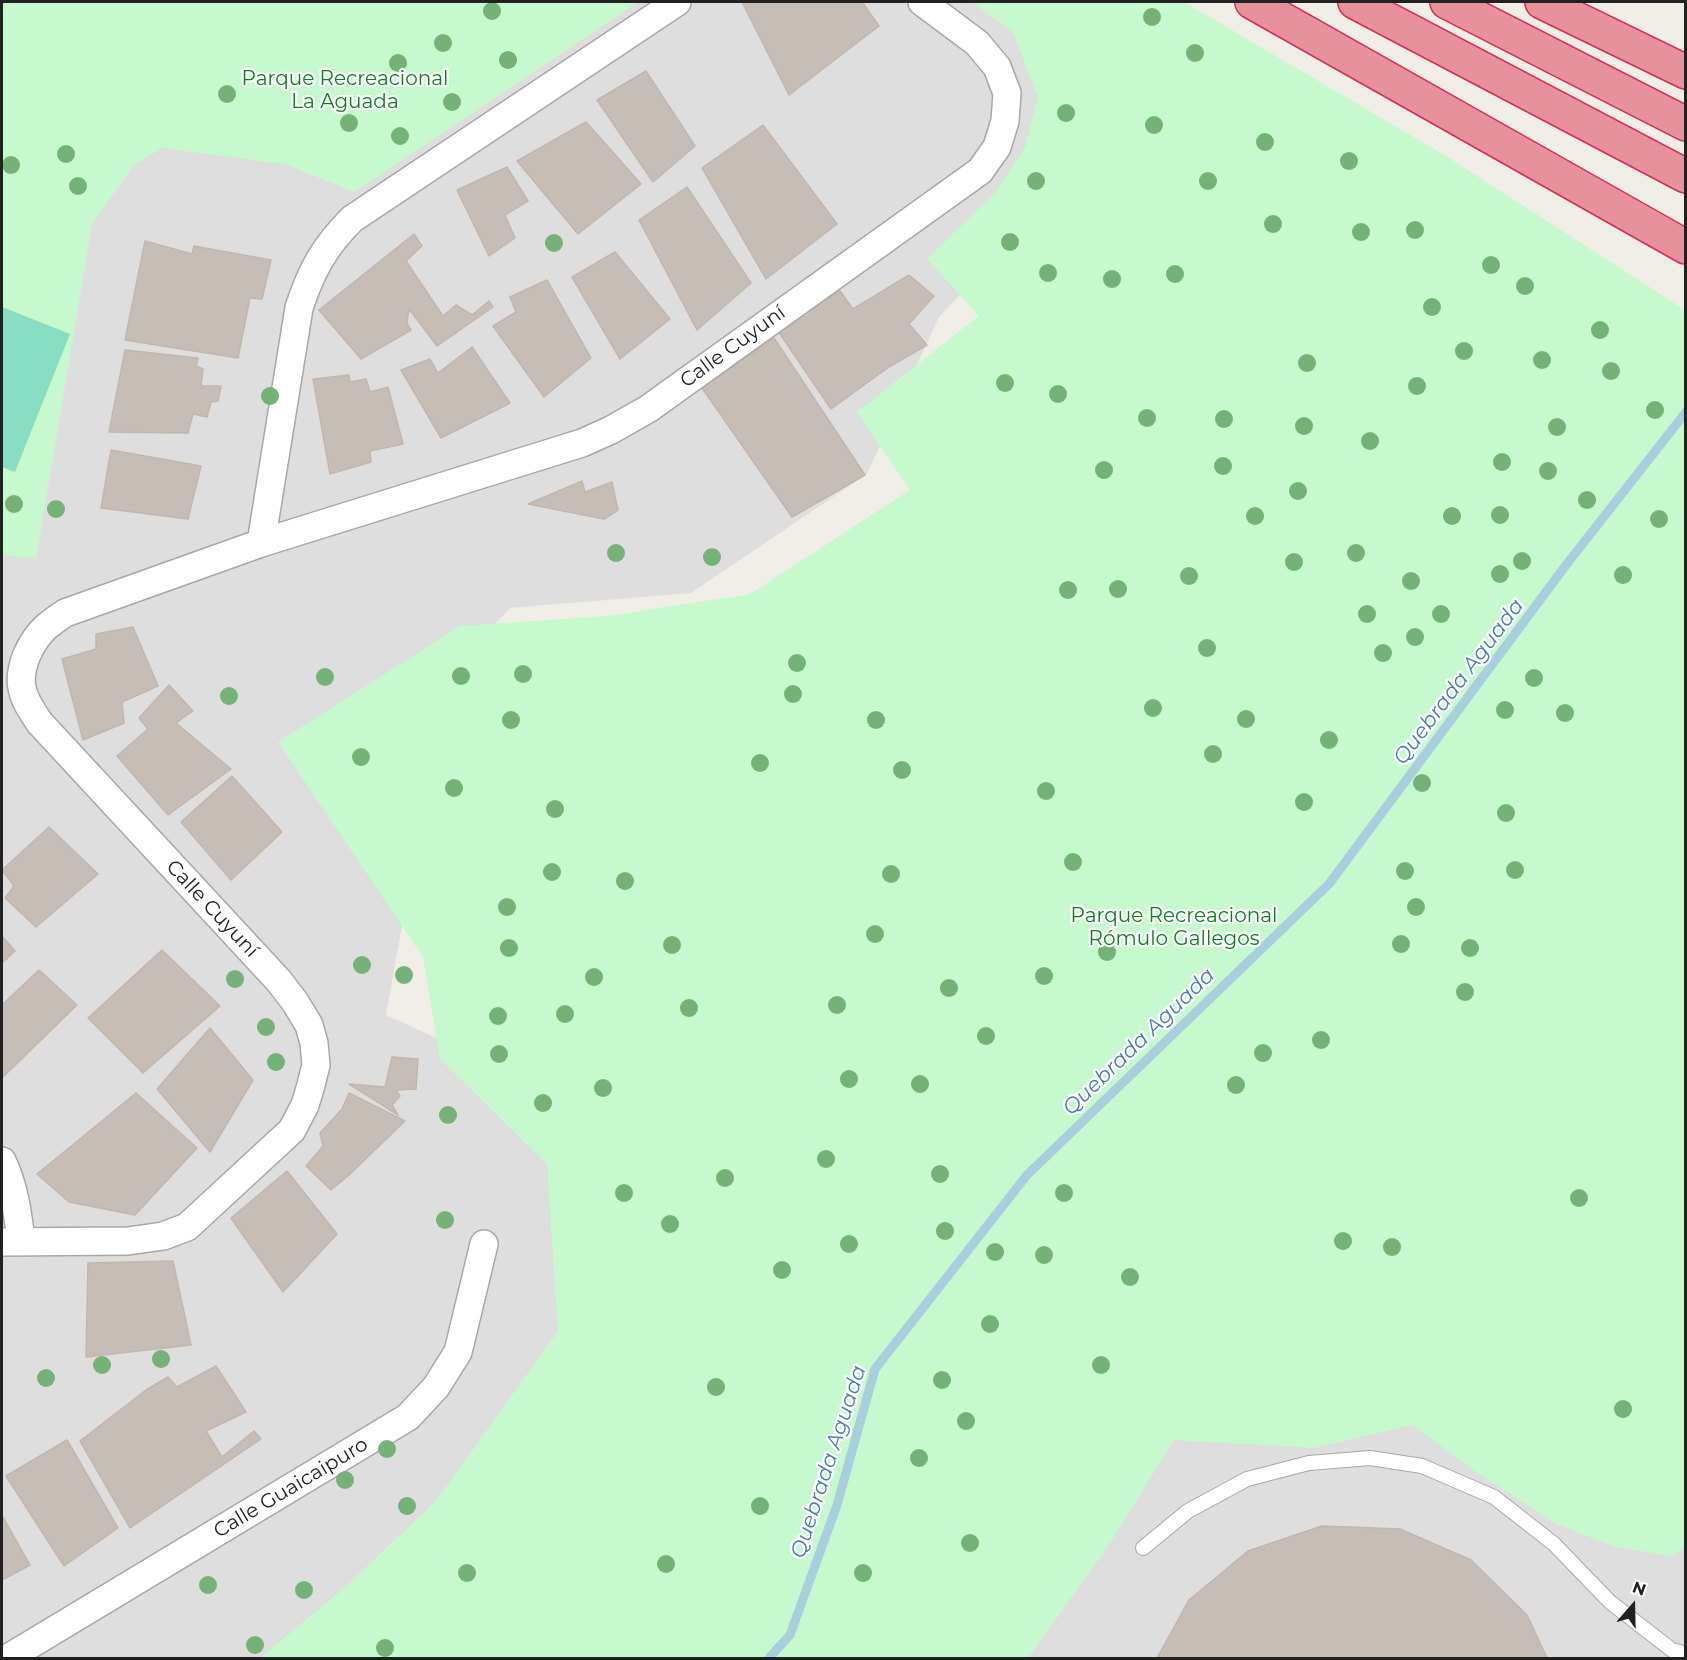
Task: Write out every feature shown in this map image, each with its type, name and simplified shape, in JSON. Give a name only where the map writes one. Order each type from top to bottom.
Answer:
[{"type":"highway","points":[[1252,2],[1686,247]]},
{"type":"highway","points":[[1355,2],[1686,176]]},
{"type":"highway","points":[[1447,2],[1686,124]]},
{"type":"highway","points":[[1542,2],[1686,72]]},
{"type":"street","points":[[261,543],[299,308],[319,259],[334,237],[352,219],[677,2]]},
{"type":"street","name":"Calle Cuyuní","points":[[11,1241],[128,1241],[163,1236],[188,1227],[292,1130],[304,1105],[316,1065],[314,1043],[309,1025],[296,1002],[39,722],[28,705],[21,687],[23,664],[32,644],[46,627],[65,613],[261,543],[582,443],[611,430],[648,409],[980,171],[997,147],[1005,121],[1007,93],[997,67],[976,43],[922,2]]},
{"type":"street","points":[[2,1161],[17,1209],[11,1241]]},
{"type":"street","name":"Calle Guaicaipuro","points":[[8,1659],[408,1417],[436,1387],[458,1352],[484,1244]]},
{"type":"lane","points":[[1143,1548],[1188,1511],[1247,1479],[1309,1463],[1370,1458],[1422,1466],[1494,1497],[1554,1544],[1610,1602],[1672,1650],[1686,1654]]},
{"type":"shaded area","points":[[2,2],[1094,2],[1189,58],[939,317],[867,474],[691,593],[510,608],[447,675],[386,1015],[617,1120],[561,1658],[2,1658]]},
{"type":"shaded area","points":[[1249,1317],[1685,1450],[1685,1658],[928,1658]]},
{"type":"green space","name":"Parque Recreacional La Aguada","points":[[8,2],[638,2],[355,192],[284,164],[162,148],[134,165],[92,224],[36,559],[2,555],[2,8]]},
{"type":"green space","name":"Parque Recreacional Rómulo Gallegos","points":[[972,2],[1184,2],[1446,156],[1685,310],[1685,1547],[1672,1556],[1616,1547],[1557,1524],[1476,1472],[1412,1425],[1314,1448],[1174,1440],[1107,1548],[1028,1658],[260,1658],[344,1588],[436,1501],[558,1331],[547,1164],[440,1059],[423,957],[278,742],[460,626],[607,616],[750,594],[910,490],[857,412],[979,316],[927,259],[996,192],[1025,147],[1038,97],[1013,32]]},
{"type":"green space","points":[[2,307],[70,334],[15,472],[2,467]]},
{"type":"building","points":[[742,2],[862,2],[879,26],[789,95]]},
{"type":"building","points":[[646,71],[695,146],[653,182],[597,100]]},
{"type":"building","points":[[586,122],[641,184],[578,234],[517,161]]},
{"type":"building","points":[[763,125],[837,224],[766,279],[702,168]]},
{"type":"building","points":[[507,167],[528,201],[505,215],[515,238],[489,256],[457,190]]},
{"type":"building","points":[[687,187],[751,283],[697,330],[639,220]]},
{"type":"building","points":[[414,234],[422,246],[406,261],[443,316],[456,305],[472,315],[489,301],[493,307],[437,346],[409,309],[407,323],[411,330],[361,359],[319,310]]},
{"type":"building","points":[[145,241],[192,254],[194,246],[271,260],[262,299],[250,298],[238,358],[125,340]]},
{"type":"building","points":[[615,252],[670,319],[620,359],[572,277]]},
{"type":"building","points":[[909,275],[934,296],[909,324],[927,345],[889,367],[831,409],[778,331],[840,291],[853,309]]},
{"type":"building","points":[[547,280],[591,358],[544,397],[493,326],[516,312],[510,297]]},
{"type":"building","points":[[774,338],[865,475],[792,517],[702,388]]},
{"type":"building","points":[[472,347],[510,403],[441,438],[401,370],[430,359],[438,373]]},
{"type":"building","points":[[125,350],[198,358],[196,366],[203,369],[201,386],[221,386],[218,401],[211,402],[207,417],[193,414],[188,433],[109,432]]},
{"type":"building","points":[[349,375],[350,382],[366,379],[370,392],[388,387],[403,444],[370,451],[371,462],[330,474],[313,379]]},
{"type":"building","points":[[111,450],[201,466],[188,519],[101,508]]},
{"type":"building","points":[[582,481],[585,492],[612,482],[618,510],[604,519],[528,504]]},
{"type":"building","points":[[133,627],[158,686],[122,702],[124,723],[83,740],[62,659],[96,649],[96,634]]},
{"type":"building","points":[[169,685],[193,711],[176,723],[231,769],[168,815],[117,756],[148,729],[139,718]]},
{"type":"building","points":[[232,776],[282,832],[231,880],[181,822]]},
{"type":"building","points":[[49,827],[98,874],[36,927],[5,898],[14,886],[2,870]]},
{"type":"building","points":[[2,936],[15,951],[2,963]]},
{"type":"building","points":[[162,950],[220,1006],[143,1073],[88,1018]]},
{"type":"building","points":[[39,970],[77,1005],[2,1078],[2,1005]]},
{"type":"building","points":[[210,1028],[253,1080],[210,1152],[157,1089]]},
{"type":"building","points":[[392,1057],[418,1059],[416,1089],[396,1090],[400,1096],[392,1105],[398,1115],[349,1084],[385,1087]]},
{"type":"building","points":[[136,1093],[197,1148],[135,1215],[69,1202],[37,1174]]},
{"type":"building","points":[[349,1093],[405,1121],[331,1190],[306,1166],[323,1146],[320,1133],[342,1109]]},
{"type":"building","points":[[287,1171],[337,1234],[283,1292],[231,1218]]},
{"type":"building","points":[[173,1261],[191,1345],[86,1357],[88,1263]]},
{"type":"building","points":[[216,1366],[246,1412],[206,1431],[222,1457],[254,1431],[261,1439],[130,1528],[80,1441],[146,1390],[168,1377],[177,1387]]},
{"type":"building","points":[[67,1440],[118,1528],[64,1566],[6,1476]]},
{"type":"building","points":[[2,1515],[30,1565],[2,1580]]},
{"type":"building","points":[[1322,1526],[1400,1529],[1471,1560],[1527,1615],[1547,1658],[1157,1658],[1189,1600],[1248,1551]]},
{"type":"waterway","name":"Quebrada Aguada","points":[[769,1658],[790,1635],[837,1505],[875,1369],[1027,1175],[1329,884],[1566,565],[1686,412]]}]
